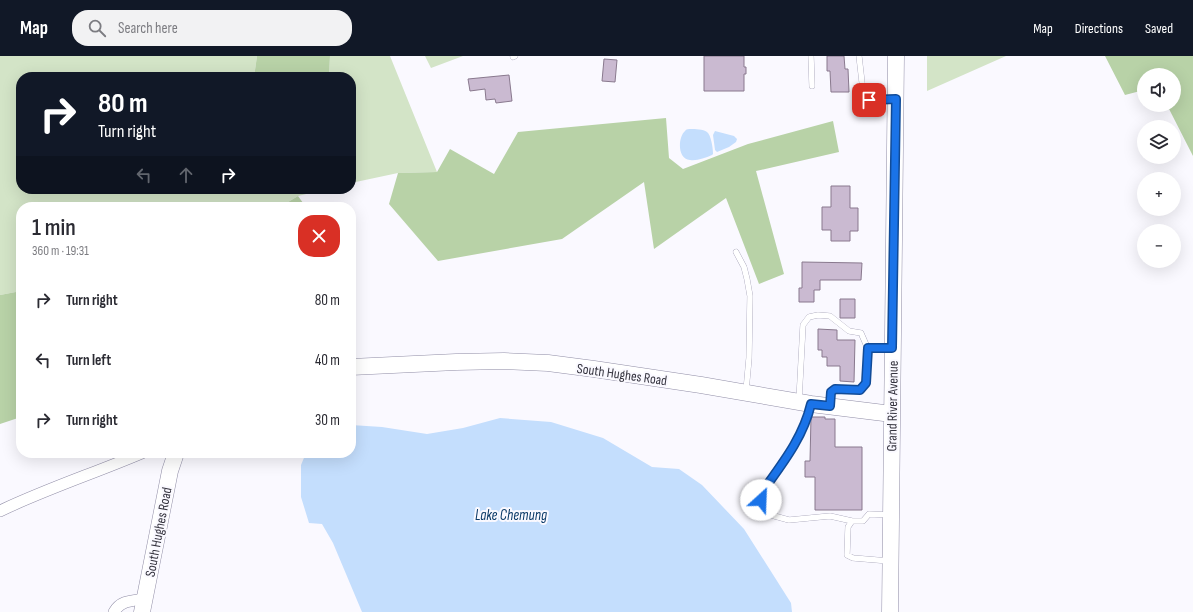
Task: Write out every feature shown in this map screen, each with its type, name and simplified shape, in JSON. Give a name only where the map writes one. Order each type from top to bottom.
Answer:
[{"type":"street","name":"Grand River Avenue","points":[[890,612],[896,56]]},
{"type":"street","name":"South Hughes Road","points":[[356,367],[504,361],[548,363],[594,368],[805,403],[892,414]]},
{"type":"street","points":[[0,511],[52,488],[130,458]]},
{"type":"street","name":"South Hughes Road","points":[[143,606],[170,471],[174,458]]},
{"type":"street","points":[[114,612],[118,606],[126,602],[143,606]]},
{"type":"lane","points":[[811,56],[812,86]]},
{"type":"lane","points":[[859,56],[865,97],[869,100],[896,99]]},
{"type":"lane","points":[[736,252],[744,267],[750,296],[749,358],[746,393]]},
{"type":"lane","points":[[830,406],[831,392],[835,389],[860,390],[866,383],[868,348],[861,333],[849,331],[830,316],[818,315],[809,317],[803,324],[805,403],[808,417],[794,447],[762,492],[761,500],[767,514],[789,520],[830,516],[852,521],[863,521],[869,514],[891,516]]},
{"type":"lane","points":[[868,348],[892,348]]},
{"type":"lane","points":[[852,521],[848,527],[847,555],[853,558],[891,561]]},
{"type":"green space","points":[[0,56],[257,56],[255,72],[16,72],[16,194],[306,194],[298,196],[288,202],[16,202],[16,292],[0,295]]},
{"type":"green space","points":[[257,56],[330,56],[329,72],[255,72]]},
{"type":"green space","points":[[330,56],[390,56],[437,172],[398,173],[356,182],[356,72],[329,72]]},
{"type":"green space","points":[[425,56],[463,56],[431,68]]},
{"type":"green space","points":[[927,56],[1006,56],[927,91]]},
{"type":"green space","points":[[1105,56],[1193,56],[1193,156],[1181,132],[1181,120],[1175,120],[1171,112],[1181,112],[1181,68],[1137,68],[1137,92],[1125,95]]},
{"type":"green space","points":[[666,118],[669,158],[683,169],[748,144],[833,121],[839,152],[756,171],[784,274],[759,284],[726,198],[654,249],[644,182],[562,239],[438,261],[389,204],[398,173],[437,172],[450,149],[494,174],[518,132]]},
{"type":"green space","points":[[298,196],[302,202],[288,202]]},
{"type":"green space","points":[[16,292],[16,419],[0,424],[0,295]]},
{"type":"water","points":[[699,129],[707,132],[711,139],[713,154],[701,159],[686,159],[681,152],[681,138],[685,130]]},
{"type":"water","points":[[715,131],[734,136],[737,139],[736,142],[717,152],[715,150],[713,135]]},
{"type":"water","name":"Lake Chemung","points":[[500,418],[551,422],[603,438],[652,467],[679,469],[702,485],[744,529],[791,603],[792,612],[362,612],[333,543],[322,524],[309,523],[301,497],[301,465],[304,458],[356,458],[356,425],[382,427],[427,434],[463,428]]},
{"type":"building","points":[[704,56],[744,56],[744,67],[746,67],[746,74],[744,74],[744,91],[704,91]]},
{"type":"building","points":[[827,56],[844,56],[845,69],[848,69],[849,92],[831,92],[830,71],[827,71]]},
{"type":"building","points":[[604,59],[617,60],[615,82],[602,81]]},
{"type":"building","points":[[509,75],[512,101],[496,103],[495,99],[486,100],[485,89],[470,91],[468,79]]},
{"type":"building","points":[[831,186],[850,186],[850,208],[858,208],[858,231],[850,231],[850,241],[831,241],[831,230],[822,230],[822,207],[831,207]]},
{"type":"building","points":[[802,262],[862,263],[861,280],[820,280],[820,290],[814,290],[814,302],[799,302],[799,288],[802,288]]},
{"type":"building","points":[[840,299],[855,299],[855,318],[840,318]]},
{"type":"building","points":[[818,329],[837,330],[837,340],[855,340],[854,382],[840,381],[840,366],[827,366],[827,357],[822,357],[822,350],[818,350]]},
{"type":"building","points":[[811,417],[835,419],[835,447],[862,447],[862,510],[815,510],[815,477],[805,477],[805,461],[810,461]]},
{"type":"route","points":[[761,500],[762,492],[794,447],[802,432],[811,404],[830,406],[831,392],[835,389],[860,390],[866,383],[868,348],[892,348],[896,99],[869,100]]}]
